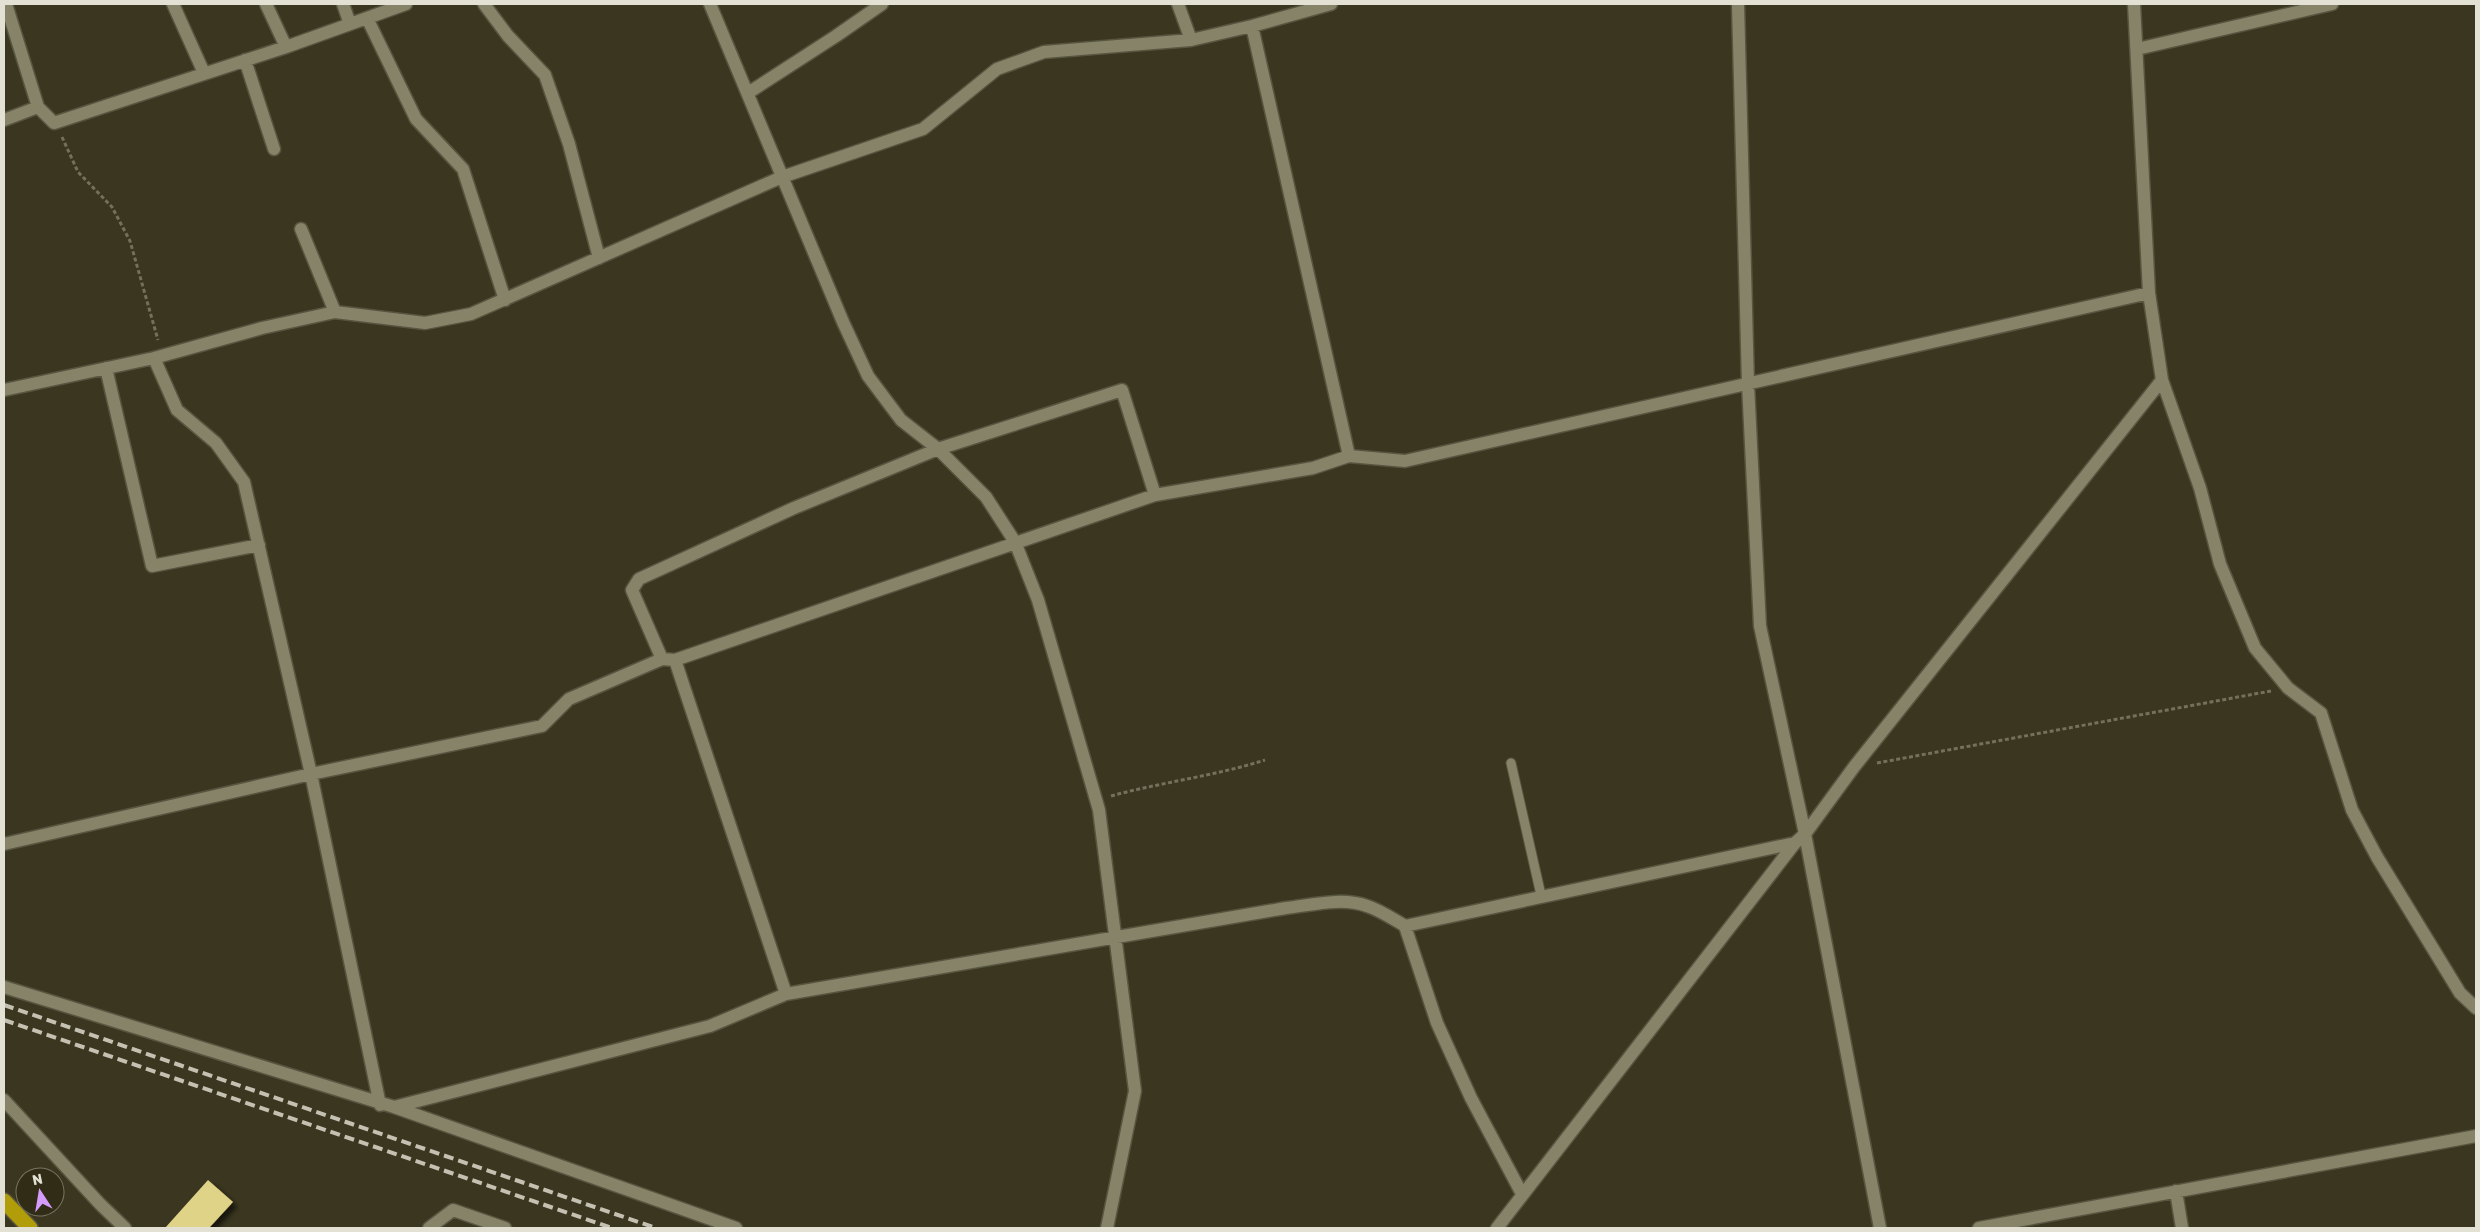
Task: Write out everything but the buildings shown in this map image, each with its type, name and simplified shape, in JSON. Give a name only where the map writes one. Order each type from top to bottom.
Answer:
[{"type":"highway","points":[[4,1200],[30,1228]]},
{"type":"street","points":[[6,4],[38,107],[54,123],[286,47],[406,4]]},
{"type":"street","points":[[173,4],[204,73]]},
{"type":"street","points":[[266,4],[286,47]]},
{"type":"street","points":[[342,4],[350,24]]},
{"type":"street","points":[[484,4],[508,36],[545,75],[569,144],[599,258]]},
{"type":"street","points":[[710,4],[868,376],[900,420],[938,448],[986,497],[1015,542],[1038,600],[1096,800],[1116,937],[1135,1091],[1107,1228]]},
{"type":"street","points":[[748,93],[882,4]]},
{"type":"street","points":[[1178,4],[1191,40]]},
{"type":"street","points":[[4,390],[158,357],[262,328],[335,312],[425,324],[471,314],[782,177],[923,129],[997,69],[1044,52],[1191,40],[1252,26],[1331,4]]},
{"type":"street","points":[[1738,4],[1748,384],[1760,626],[1800,839],[1880,1228]]},
{"type":"street","points":[[2134,4],[2149,293],[2162,380],[2200,488],[2220,564],[2254,648],[2288,688],[2321,713],[2352,810],[2377,857],[2460,993],[2476,1008]]},
{"type":"street","points":[[2137,49],[2332,4]]},
{"type":"street","points":[[367,18],[416,119],[463,169],[505,300]]},
{"type":"street","points":[[1252,26],[1349,456]]},
{"type":"street","points":[[246,60],[274,149]]},
{"type":"street","points":[[4,120],[38,107]]},
{"type":"street","points":[[301,229],[335,312]]},
{"type":"street","points":[[4,844],[311,774],[542,726],[569,699],[668,659],[1155,495],[1313,468],[1349,456],[1405,461],[2149,293]]},
{"type":"street","points":[[158,357],[176,410],[216,444],[244,482],[311,774],[380,1105]]},
{"type":"street","points":[[106,368],[152,566],[259,545]]},
{"type":"street","points":[[1497,1228],[1854,767],[2162,380]]},
{"type":"street","points":[[786,994],[668,659],[632,590],[639,579],[794,508],[938,448],[1122,390],[1155,495]]},
{"type":"street","points":[[394,1108],[710,1026],[786,994],[1286,908],[1341,902],[1369,906],[1405,926],[1800,839]]},
{"type":"street","points":[[1405,926],[1437,1023],[1471,1098],[1522,1194]]},
{"type":"street","points":[[4,987],[394,1108],[736,1228]]},
{"type":"street","points":[[4,1100],[100,1204],[125,1228]]},
{"type":"street","points":[[1979,1228],[2476,1136]]},
{"type":"street","points":[[2176,1191],[2182,1228]]},
{"type":"street","points":[[429,1228],[453,1210],[505,1228]]},
{"type":"lane","points":[[1511,763],[1541,895]]},
{"type":"path","points":[[54,123],[78,172],[112,208],[130,241],[158,357]]},
{"type":"path","points":[[1854,767],[2288,688]]},
{"type":"path","points":[[1096,800],[1150,785],[1236,769],[1265,760]]},
{"type":"railway","points":[[4,1005],[656,1228]]},
{"type":"railway","points":[[4,1020],[612,1228]]}]
